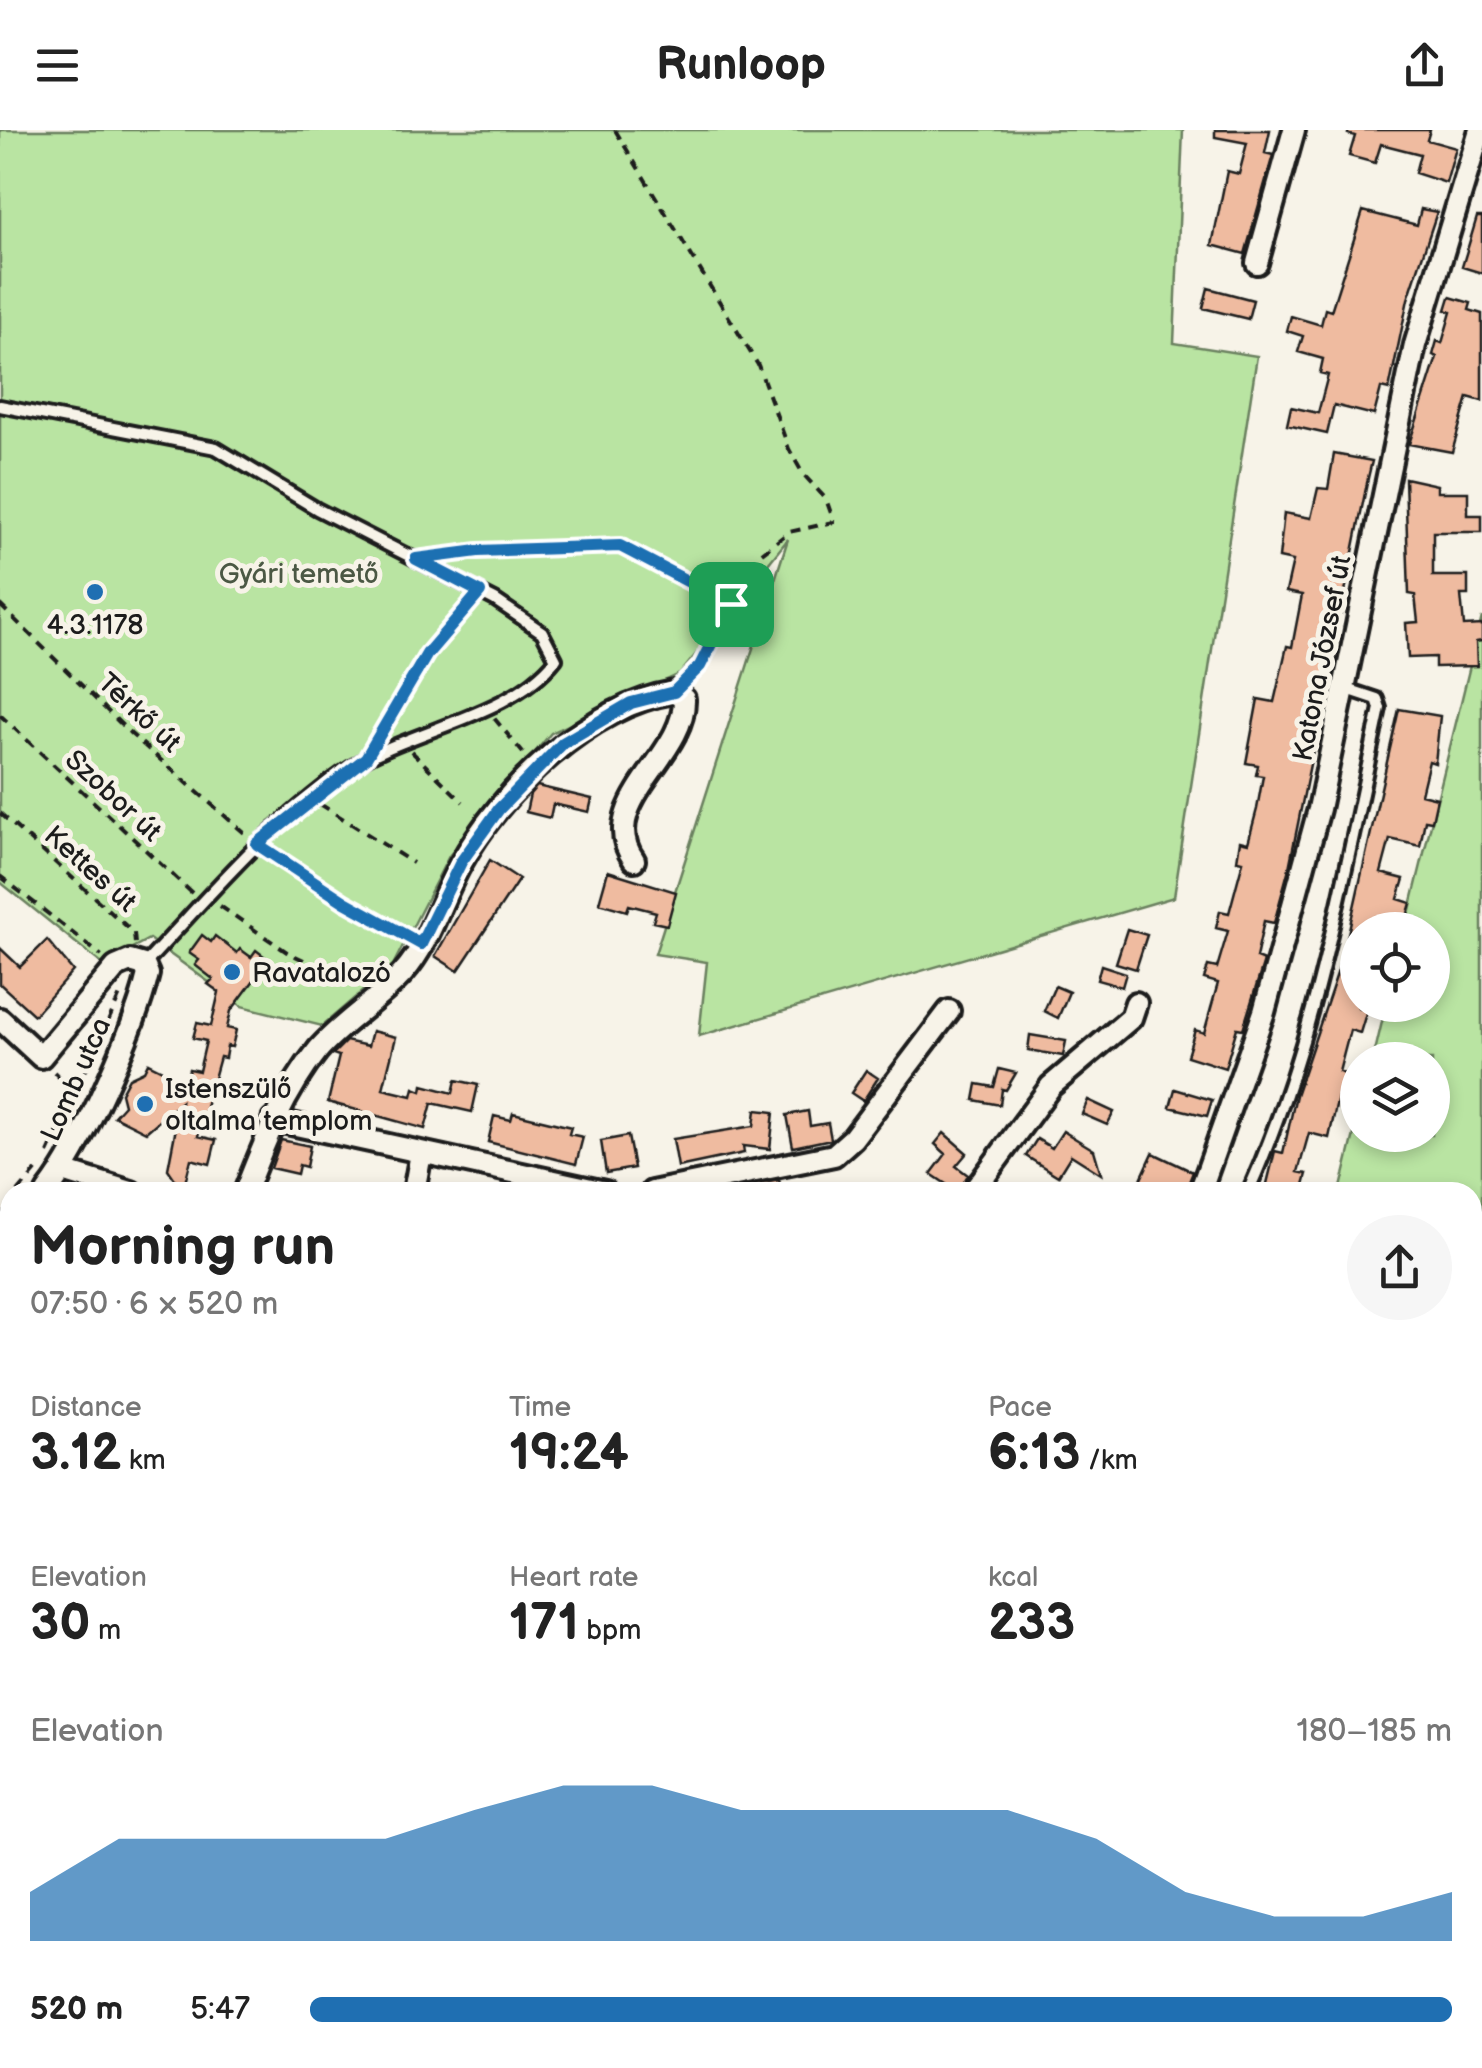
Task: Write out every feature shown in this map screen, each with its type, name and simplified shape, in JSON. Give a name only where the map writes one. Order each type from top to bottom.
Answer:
[{"type":"street","points":[[1257,263],[1294,130]]},
{"type":"street","name":"Katona József út","points":[[1204,1182],[1264,1012],[1320,809],[1415,345],[1480,130]]},
{"type":"street","points":[[249,1182],[273,1120],[318,1051],[404,972],[461,862],[499,809],[563,743],[631,703],[674,692],[684,700],[684,718],[671,747],[632,797],[624,824],[627,849],[634,860]]},
{"type":"street","points":[[0,1020],[40,1058],[136,970]]},
{"type":"street","name":"Lomb utca","points":[[55,1182],[92,1112],[136,970]]},
{"type":"street","points":[[980,1182],[1051,1086],[1131,1018],[1136,1003]]},
{"type":"street","points":[[700,1182],[834,1154],[853,1138],[949,1011]]},
{"type":"street","points":[[273,1120],[559,1182]]},
{"type":"street","points":[[416,1182],[421,1153]]},
{"type":"street","points":[[64,1171],[99,1182]]},
{"type":"lane","points":[[0,406],[216,448],[316,509],[480,592],[542,632],[556,659],[540,679],[366,758],[257,844],[136,970]]},
{"type":"lane","points":[[1252,1182],[1269,1145],[1306,1028],[1380,708],[1367,694],[1343,688]]},
{"type":"path","points":[[614,130],[758,365],[788,450],[802,474],[826,499],[834,522],[789,532],[758,556],[700,666],[674,692]]},
{"type":"path","points":[[416,559],[478,551],[620,546],[731,604]]},
{"type":"path","points":[[366,758],[427,654],[480,592]]},
{"type":"path","name":"Térkő út","points":[[0,605],[132,734],[257,844],[345,902],[421,944]]},
{"type":"path","points":[[484,706],[522,753]]},
{"type":"path","name":"Szobor út","points":[[0,715],[205,900],[287,952],[346,982]]},
{"type":"path","points":[[400,741],[463,802]]},
{"type":"path","points":[[312,798],[414,863]]},
{"type":"path","name":"Kettes út","points":[[0,813],[134,933],[136,970]]},
{"type":"path","points":[[0,876],[136,970],[110,1013],[45,1160],[26,1182]]},
{"type":"path","points":[[40,1058],[92,1112]]},
{"type":"green space","name":"Gyári temető","points":[[0,130],[1183,130],[1174,343],[1257,356],[1174,897],[699,1036],[707,962],[655,954],[788,539],[680,674],[551,733],[449,856],[393,965],[322,1026],[242,1006],[149,939],[102,964],[0,882]]},
{"type":"green space","points":[[1482,617],[1482,1182],[1342,1182],[1350,1152],[1450,1152],[1450,1042],[1377,1042],[1382,1022],[1450,1022],[1450,912],[1409,912]]},
{"type":"building","points":[[1215,130],[1270,130],[1265,153],[1273,155],[1245,254],[1212,245],[1227,171],[1239,174],[1247,143],[1215,137]]},
{"type":"building","points":[[1349,130],[1430,130],[1427,140],[1456,148],[1446,183],[1415,173],[1420,154],[1381,144],[1375,163],[1349,156],[1355,136],[1348,134]]},
{"type":"building","points":[[1421,209],[1437,212],[1408,299],[1389,390],[1381,388],[1374,415],[1334,405],[1327,434],[1287,425],[1291,407],[1318,413],[1328,375],[1320,373],[1323,359],[1298,352],[1303,336],[1287,331],[1291,316],[1321,325],[1325,309],[1331,311],[1363,211],[1417,225]]},
{"type":"building","points":[[1477,217],[1482,217],[1482,273],[1462,267]]},
{"type":"building","points":[[1208,288],[1253,300],[1248,319],[1203,308]]},
{"type":"building","points":[[1450,297],[1471,303],[1469,310],[1482,314],[1482,401],[1468,397],[1452,452],[1409,444],[1437,357],[1433,355],[1437,341],[1442,343],[1451,312],[1446,310]]},
{"type":"building","points":[[1334,454],[1372,461],[1289,868],[1274,923],[1264,921],[1256,958],[1264,961],[1243,1029],[1237,1028],[1225,1068],[1187,1056],[1195,1030],[1204,1033],[1218,983],[1204,979],[1208,966],[1217,968],[1228,931],[1216,928],[1220,911],[1229,913],[1243,861],[1237,860],[1240,841],[1248,843],[1257,809],[1263,776],[1256,775],[1258,765],[1246,763],[1258,699],[1274,702],[1287,646],[1292,647],[1302,595],[1286,592],[1293,561],[1279,558],[1284,513],[1311,518],[1318,488],[1328,489]]},
{"type":"building","points":[[1405,478],[1437,485],[1437,492],[1468,492],[1468,515],[1482,515],[1482,532],[1433,532],[1433,576],[1468,576],[1468,595],[1461,595],[1464,626],[1482,625],[1482,641],[1476,642],[1477,666],[1435,667],[1435,657],[1408,658],[1406,623],[1418,622],[1415,595],[1409,594]]},
{"type":"building","points":[[1399,709],[1440,716],[1435,763],[1429,761],[1421,794],[1437,798],[1432,821],[1425,820],[1420,846],[1390,839],[1381,873],[1404,879],[1398,899],[1411,903],[1408,912],[1353,912]]},
{"type":"building","points":[[537,786],[592,799],[589,812],[553,804],[550,818],[526,812],[530,794]]},
{"type":"building","points":[[490,860],[519,879],[458,971],[435,956]]},
{"type":"building","points":[[608,871],[676,892],[667,925],[653,922],[656,912],[629,905],[627,911],[599,903]]},
{"type":"building","points":[[1127,929],[1147,935],[1136,969],[1116,963]]},
{"type":"building","points":[[202,935],[211,942],[215,936],[237,953],[240,949],[251,957],[256,950],[269,960],[231,1011],[227,1028],[236,1030],[232,1047],[227,1046],[225,1058],[220,1057],[198,1136],[216,1140],[210,1164],[191,1159],[185,1182],[177,1182],[168,1169],[181,1102],[146,1132],[114,1116],[124,1105],[121,1093],[129,1078],[144,1071],[148,1063],[186,1082],[189,1069],[199,1071],[206,1041],[193,1038],[197,1023],[211,1026],[219,992],[208,984],[213,979],[195,965],[199,960],[189,953]]},
{"type":"building","points":[[47,940],[73,971],[34,1015],[0,984],[0,948],[20,967]]},
{"type":"building","points":[[1101,965],[1126,973],[1122,987],[1097,980]]},
{"type":"building","points":[[1340,965],[1340,1022],[1363,1022],[1360,1033],[1350,1030],[1347,1042],[1340,1042],[1340,1088],[1329,1138],[1309,1133],[1298,1172],[1307,1174],[1305,1182],[1267,1182],[1275,1151],[1283,1153],[1296,1095]]},
{"type":"building","points":[[1055,986],[1069,992],[1058,1018],[1044,1011]]},
{"type":"building","points":[[372,1031],[396,1037],[383,1089],[412,1096],[414,1088],[422,1091],[423,1085],[453,1093],[456,1080],[478,1085],[472,1112],[432,1103],[425,1129],[328,1102],[339,1056],[333,1054],[346,1041],[368,1046]]},
{"type":"building","points":[[1030,1035],[1066,1041],[1063,1056],[1028,1050]]},
{"type":"building","points":[[999,1069],[1016,1073],[1006,1090],[1002,1089],[1000,1105],[974,1100],[977,1084],[994,1087]]},
{"type":"building","points":[[866,1070],[878,1078],[863,1101],[851,1093]]},
{"type":"building","points":[[1175,1089],[1212,1100],[1207,1116],[1170,1107]]},
{"type":"building","points":[[1088,1100],[1114,1112],[1107,1125],[1082,1114]]},
{"type":"building","points":[[756,1110],[774,1112],[770,1149],[743,1146],[744,1153],[678,1167],[673,1139],[754,1126]]},
{"type":"building","points":[[808,1111],[810,1126],[828,1123],[831,1139],[793,1147],[787,1115]]},
{"type":"building","points":[[513,1113],[571,1127],[569,1134],[583,1137],[576,1164],[488,1142],[494,1116],[511,1120]]},
{"type":"building","points":[[1063,1131],[1094,1150],[1101,1174],[1071,1155],[1058,1176],[1026,1156],[1037,1139],[1052,1148]]},
{"type":"building","points":[[944,1133],[967,1153],[956,1166],[968,1175],[964,1182],[943,1182],[931,1174],[946,1154],[935,1144]]},
{"type":"building","points":[[628,1136],[634,1168],[606,1173],[601,1141]]},
{"type":"building","points":[[281,1140],[310,1146],[306,1167],[299,1165],[297,1174],[271,1168]]},
{"type":"building","points":[[1153,1153],[1193,1172],[1189,1182],[1140,1182]]},
{"type":"place","name":"4.3.1178","points":[[95,592]]},
{"type":"place","name":"Ravatalozó","points":[[232,972]]},
{"type":"place","name":"Istenszülő oltalma templom","points":[[145,1104]]},
{"type":"route","points":[[620,546],[731,604],[700,666],[674,692],[631,703],[563,743],[499,809],[461,862],[421,944],[345,902],[257,844],[342,773],[366,758],[427,654],[456,625],[480,592],[416,559],[478,551],[620,546]]}]
